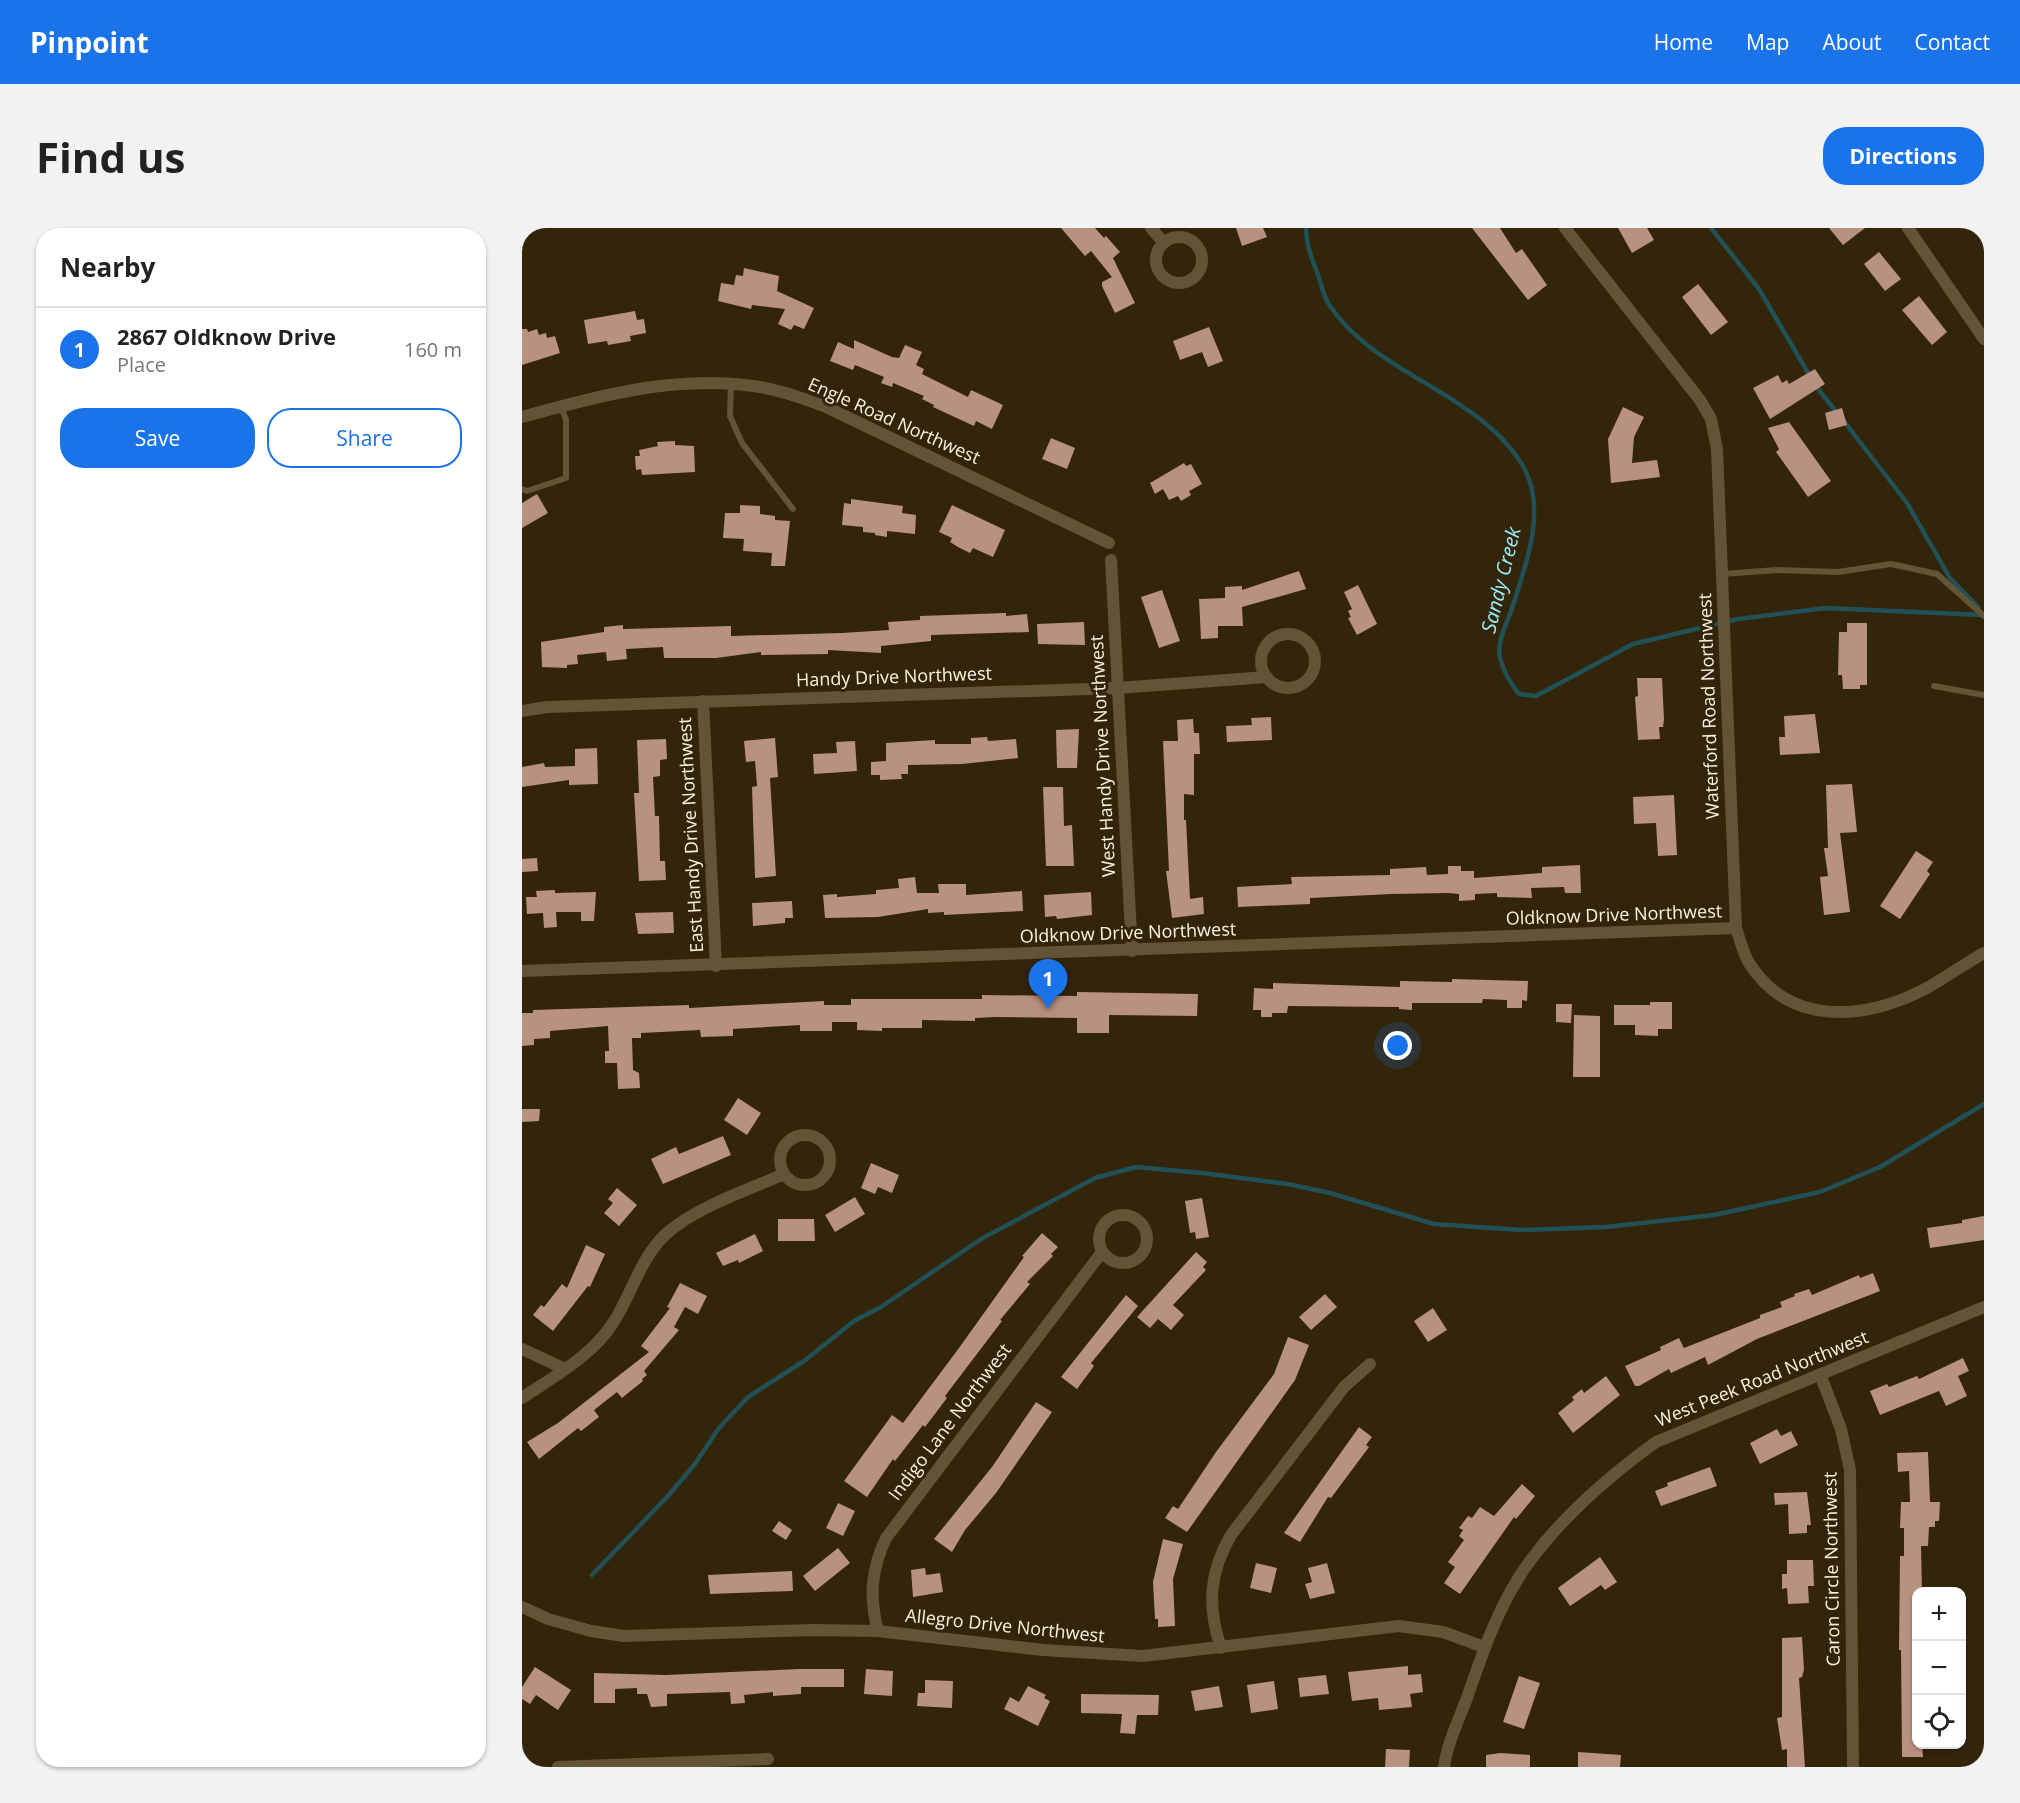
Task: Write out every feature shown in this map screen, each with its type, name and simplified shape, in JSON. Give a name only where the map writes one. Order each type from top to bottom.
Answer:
[{"type":"street","points":[[1151,228],[1164,243]]},
{"type":"street","name":"Waterford Road Northwest","points":[[1565,228],[1700,400],[1711,419],[1717,449],[1736,928],[1749,962],[1772,989],[1803,1008],[1840,1014],[1888,1005],[1924,989],[1984,953]]},
{"type":"street","points":[[1908,228],[1984,339]]},
{"type":"street","name":"Engle Road Northwest","points":[[522,417],[590,398],[688,383],[731,384],[790,394],[824,406],[1109,543]]},
{"type":"street","name":"West Handy Drive Northwest","points":[[1111,560],[1132,951]]},
{"type":"street","name":"Handy Drive Northwest","points":[[522,711],[547,707],[1118,688],[1266,677],[1281,687],[1299,685],[1312,673],[1315,664],[1311,647],[1298,636],[1289,634],[1273,639],[1267,645],[1261,661],[1266,677]]},
{"type":"street","name":"East Handy Drive Northwest","points":[[703,701],[716,966]]},
{"type":"street","name":"Oldknow Drive Northwest","points":[[522,971],[716,966],[1736,928]]},
{"type":"street","points":[[798,1136],[813,1137],[826,1147],[829,1155],[827,1171],[814,1182],[798,1184],[784,1174],[780,1159],[785,1144],[791,1139],[798,1136]]},
{"type":"street","points":[[522,1398],[565,1369],[592,1347],[611,1326],[627,1301],[646,1258],[667,1233],[693,1215],[784,1174]]},
{"type":"street","points":[[1129,1215],[1142,1224],[1147,1231],[1147,1246],[1137,1259],[1122,1264],[1107,1258],[1102,1252],[1099,1236],[1101,1228],[1113,1217],[1129,1215]]},
{"type":"street","name":"Indigo Lane Northwest","points":[[878,1631],[872,1608],[871,1585],[876,1560],[886,1538],[1102,1252]]},
{"type":"street","name":"West Peek Road Northwest","points":[[1444,1767],[1484,1647],[1508,1597],[1530,1561],[1572,1512],[1622,1467],[1656,1442],[1984,1307]]},
{"type":"street","points":[[522,1349],[565,1369]]},
{"type":"street","points":[[1221,1648],[1210,1603],[1212,1580],[1220,1555],[1231,1535],[1344,1387],[1370,1364]]},
{"type":"street","name":"Caron Circle Northwest","points":[[1821,1374],[1842,1429],[1850,1470],[1853,1767]]},
{"type":"street","name":"Allegro Drive Northwest","points":[[522,1607],[548,1619],[591,1631],[624,1636],[812,1630],[878,1631],[1111,1655],[1143,1656],[1400,1626],[1443,1632],[1484,1647]]},
{"type":"street","points":[[558,1767],[768,1759]]},
{"type":"lane","points":[[731,384],[730,416],[742,443],[793,509]]},
{"type":"lane","points":[[522,489],[527,491],[566,478],[566,420],[561,406]]},
{"type":"lane","points":[[1722,574],[1777,570],[1838,572],[1891,564],[1937,574],[1984,616]]},
{"type":"lane","points":[[1934,686],[1984,695]]},
{"type":"building","points":[[1061,228],[1095,228],[1104,238],[1106,236],[1120,252],[1113,258],[1135,303],[1115,313],[1102,286],[1102,282],[1112,277],[1091,251],[1085,256]]},
{"type":"building","points":[[1236,228],[1263,228],[1267,237],[1242,246]]},
{"type":"building","points":[[1472,228],[1500,228],[1516,253],[1522,249],[1547,285],[1528,300]]},
{"type":"building","points":[[1618,228],[1647,228],[1654,240],[1632,253]]},
{"type":"building","points":[[1829,228],[1865,228],[1843,245]]},
{"type":"building","points":[[1879,252],[1901,279],[1885,291],[1864,264]]},
{"type":"building","points":[[744,268],[779,276],[777,291],[814,308],[804,329],[794,325],[791,330],[778,324],[785,309],[752,305],[751,309],[718,301],[721,283],[734,285],[736,275],[743,276]]},
{"type":"building","points":[[1698,284],[1728,322],[1711,335],[1682,297]]},
{"type":"building","points":[[1919,296],[1947,332],[1932,345],[1902,310]]},
{"type":"building","points":[[635,311],[637,320],[644,319],[646,333],[630,336],[631,341],[608,345],[607,341],[588,344],[584,320]]},
{"type":"building","points":[[1209,327],[1223,361],[1208,367],[1202,352],[1180,360],[1173,341]]},
{"type":"building","points":[[522,329],[527,329],[528,332],[537,329],[539,335],[546,333],[547,338],[555,336],[560,353],[522,365]]},
{"type":"building","points":[[854,340],[892,357],[899,358],[905,345],[922,352],[916,365],[924,369],[922,374],[968,397],[971,390],[1003,405],[992,429],[976,421],[974,426],[933,407],[934,405],[922,399],[924,396],[893,383],[892,387],[881,383],[884,377],[855,365],[853,370],[830,361],[838,342],[854,349]]},
{"type":"building","points":[[1815,369],[1825,384],[1770,419],[1753,388],[1778,375],[1782,383],[1787,380],[1789,384]]},
{"type":"building","points":[[1623,407],[1644,417],[1634,437],[1632,463],[1657,460],[1660,477],[1611,483],[1608,439]]},
{"type":"building","points":[[1842,408],[1847,425],[1829,430],[1825,413]]},
{"type":"building","points":[[1789,422],[1831,481],[1808,497],[1776,452],[1779,449],[1768,428]]},
{"type":"building","points":[[1051,438],[1075,448],[1067,469],[1042,459]]},
{"type":"building","points":[[675,441],[675,445],[694,446],[695,472],[642,475],[641,469],[636,470],[635,456],[640,456],[639,450],[658,446],[657,442]]},
{"type":"building","points":[[1184,463],[1186,466],[1191,464],[1202,484],[1189,491],[1191,495],[1181,501],[1178,496],[1169,500],[1163,489],[1155,494],[1150,483]]},
{"type":"building","points":[[537,494],[548,513],[522,528],[522,503]]},
{"type":"building","points":[[851,499],[903,506],[902,513],[916,515],[915,534],[887,531],[887,537],[863,532],[863,527],[842,525],[844,503],[851,504]]},
{"type":"building","points":[[740,505],[760,506],[760,514],[775,516],[775,520],[790,521],[785,566],[771,566],[772,553],[743,551],[744,539],[723,538],[725,513],[740,513]]},
{"type":"building","points":[[952,505],[1005,530],[993,557],[973,548],[970,553],[950,542],[952,538],[939,532]]},
{"type":"building","points":[[1299,571],[1306,589],[1242,607],[1243,626],[1218,626],[1218,638],[1201,639],[1199,599],[1225,598],[1225,587],[1242,586],[1242,590]]},
{"type":"building","points":[[1358,585],[1377,624],[1357,635],[1348,618],[1351,617],[1348,611],[1352,609],[1344,592]]},
{"type":"building","points":[[1162,590],[1180,641],[1159,648],[1141,597]]},
{"type":"building","points":[[1006,613],[1006,616],[1027,614],[1029,632],[931,635],[931,641],[881,646],[881,653],[828,650],[828,654],[761,655],[761,652],[716,658],[664,658],[663,647],[626,649],[627,659],[607,661],[606,652],[577,655],[578,664],[567,665],[567,668],[542,667],[541,642],[604,632],[604,627],[623,625],[623,629],[731,626],[731,636],[842,633],[889,630],[888,622],[920,620],[920,616]]},
{"type":"building","points":[[1084,622],[1085,645],[1038,644],[1037,624]]},
{"type":"building","points":[[1847,623],[1867,623],[1867,685],[1860,685],[1860,689],[1843,689],[1842,675],[1838,675],[1839,632],[1847,632]]},
{"type":"building","points":[[1637,678],[1662,678],[1664,719],[1663,727],[1659,727],[1660,739],[1638,740],[1635,697],[1638,696]]},
{"type":"building","points":[[1815,714],[1820,753],[1780,755],[1779,737],[1785,737],[1784,716]]},
{"type":"building","points":[[1271,717],[1272,740],[1227,742],[1226,726],[1252,725],[1251,718]]},
{"type":"building","points":[[1193,719],[1194,733],[1199,733],[1200,754],[1194,754],[1194,795],[1184,794],[1184,820],[1186,820],[1190,899],[1203,897],[1204,914],[1172,918],[1166,871],[1169,871],[1163,741],[1178,741],[1177,720]]},
{"type":"building","points":[[1079,729],[1077,768],[1057,768],[1056,730]]},
{"type":"building","points":[[987,737],[988,741],[1016,739],[1018,758],[962,764],[908,765],[908,774],[901,774],[902,779],[880,780],[880,775],[871,775],[871,762],[886,761],[886,743],[935,740],[935,744],[971,744],[971,738]]},
{"type":"building","points":[[775,738],[778,777],[770,778],[776,876],[755,878],[752,787],[757,786],[755,761],[746,762],[744,741]]},
{"type":"building","points":[[666,739],[667,759],[660,760],[660,776],[653,777],[655,816],[659,816],[660,861],[665,861],[666,880],[639,881],[634,793],[639,793],[637,740]]},
{"type":"building","points":[[855,741],[857,771],[814,774],[813,754],[837,753],[836,742]]},
{"type":"building","points":[[597,748],[598,784],[569,785],[569,780],[522,787],[522,767],[544,763],[545,767],[575,766],[575,749]]},
{"type":"building","points":[[1852,784],[1857,832],[1840,833],[1850,912],[1824,915],[1820,877],[1828,876],[1824,848],[1828,848],[1826,785]]},
{"type":"building","points":[[1043,787],[1063,787],[1064,826],[1072,825],[1074,866],[1046,866]]},
{"type":"building","points":[[1674,795],[1677,855],[1658,856],[1656,823],[1634,824],[1633,797]]},
{"type":"building","points":[[1916,851],[1933,862],[1927,871],[1930,874],[1900,919],[1880,906]]},
{"type":"building","points":[[537,858],[538,871],[522,872],[522,859]]},
{"type":"building","points":[[1580,865],[1581,893],[1565,893],[1564,887],[1531,888],[1532,898],[1497,897],[1497,893],[1475,894],[1475,900],[1459,901],[1459,894],[1391,894],[1310,898],[1310,904],[1238,907],[1237,887],[1292,884],[1291,877],[1390,875],[1390,869],[1426,867],[1427,875],[1448,874],[1448,866],[1461,866],[1461,871],[1474,871],[1474,878],[1542,873],[1542,867]]},
{"type":"building","points":[[915,877],[917,893],[939,893],[938,884],[966,884],[966,895],[1022,891],[1023,911],[944,915],[944,912],[928,913],[928,909],[878,917],[825,918],[823,895],[837,894],[837,897],[876,894],[876,890],[899,888],[898,879]]},
{"type":"building","points":[[555,890],[555,893],[596,892],[594,921],[581,921],[581,912],[556,912],[557,927],[544,928],[543,913],[527,914],[526,897],[537,897],[536,891]]},
{"type":"building","points":[[1091,892],[1092,915],[1057,919],[1056,916],[1045,917],[1044,895]]},
{"type":"building","points":[[792,901],[793,918],[785,918],[785,923],[753,926],[752,903]]},
{"type":"building","points":[[673,912],[674,933],[638,934],[635,913]]},
{"type":"building","points":[[1452,979],[1528,981],[1527,1001],[1522,1000],[1522,1008],[1507,1008],[1507,1000],[1483,999],[1482,1003],[1412,1003],[1412,1010],[1399,1009],[1399,1007],[1288,1006],[1287,1013],[1272,1013],[1272,1017],[1261,1017],[1261,1010],[1253,1010],[1254,988],[1273,989],[1273,983],[1400,987],[1400,981],[1452,982]]},
{"type":"building","points":[[1077,992],[1198,994],[1197,1016],[1109,1015],[1109,1033],[1077,1033],[1077,1018],[995,1017],[975,1018],[975,1021],[922,1020],[922,1028],[882,1028],[882,1031],[857,1030],[857,1022],[832,1022],[832,1031],[800,1031],[800,1025],[733,1029],[733,1036],[701,1037],[700,1030],[641,1033],[641,1038],[632,1038],[633,1070],[639,1073],[640,1088],[618,1089],[617,1063],[605,1063],[605,1051],[609,1051],[608,1026],[550,1031],[550,1038],[534,1039],[534,1045],[522,1046],[522,1013],[533,1013],[533,1010],[689,1005],[689,1008],[824,1001],[824,1005],[851,1005],[851,999],[982,999],[982,995],[1077,996]]},
{"type":"building","points":[[1650,1002],[1672,1002],[1672,1029],[1658,1029],[1658,1036],[1635,1035],[1635,1025],[1614,1025],[1614,1005],[1650,1005]]},
{"type":"building","points":[[1556,1004],[1572,1004],[1571,1023],[1556,1022]]},
{"type":"building","points":[[1574,1015],[1600,1016],[1600,1077],[1573,1077]]},
{"type":"building","points":[[738,1098],[761,1113],[747,1135],[724,1120]]},
{"type":"building","points":[[522,1109],[540,1109],[539,1121],[522,1122]]},
{"type":"building","points":[[723,1136],[731,1155],[663,1184],[651,1159],[676,1147],[679,1154]]},
{"type":"building","points":[[871,1163],[899,1175],[892,1193],[878,1187],[875,1194],[861,1188]]},
{"type":"building","points":[[617,1188],[637,1205],[619,1226],[604,1213],[613,1203],[608,1199]]},
{"type":"building","points":[[855,1197],[865,1214],[835,1232],[825,1215]]},
{"type":"building","points":[[1202,1198],[1209,1237],[1196,1239],[1195,1232],[1190,1233],[1185,1201]]},
{"type":"building","points":[[1984,1216],[1984,1240],[1930,1248],[1927,1228],[1962,1223],[1962,1220]]},
{"type":"building","points":[[778,1219],[814,1219],[815,1241],[778,1241]]},
{"type":"building","points":[[1042,1233],[1058,1247],[1051,1254],[1053,1256],[1027,1282],[1030,1284],[1000,1320],[1002,1321],[945,1396],[947,1398],[925,1427],[923,1425],[895,1461],[893,1459],[867,1497],[844,1481],[892,1415],[903,1423],[1024,1257],[1022,1256]]},
{"type":"building","points":[[755,1234],[763,1251],[739,1263],[738,1260],[723,1266],[716,1253]]},
{"type":"building","points":[[586,1245],[605,1254],[590,1287],[588,1286],[553,1331],[533,1315],[541,1305],[544,1307],[562,1284],[567,1288]]},
{"type":"building","points":[[1196,1252],[1207,1262],[1203,1267],[1206,1270],[1173,1305],[1184,1315],[1171,1330],[1158,1319],[1150,1328],[1137,1317]]},
{"type":"building","points":[[1873,1273],[1880,1291],[1757,1339],[1708,1365],[1705,1357],[1671,1373],[1669,1369],[1639,1386],[1635,1386],[1625,1366],[1661,1350],[1660,1347],[1679,1338],[1684,1348],[1760,1318],[1760,1315],[1782,1307],[1780,1302],[1795,1296],[1794,1294],[1809,1289],[1812,1295],[1859,1275],[1860,1278]]},
{"type":"building","points":[[680,1283],[707,1296],[698,1314],[685,1307],[674,1327],[679,1330],[644,1371],[647,1375],[642,1379],[643,1381],[622,1398],[617,1392],[594,1410],[599,1417],[581,1431],[578,1428],[539,1459],[527,1442],[558,1423],[649,1352],[641,1346],[670,1308],[667,1307]]},
{"type":"building","points":[[1325,1294],[1337,1307],[1311,1330],[1299,1317]]},
{"type":"building","points":[[1126,1295],[1138,1306],[1091,1363],[1094,1366],[1077,1389],[1061,1377]]},
{"type":"building","points":[[1433,1308],[1447,1330],[1428,1342],[1414,1321]]},
{"type":"building","points":[[1288,1337],[1309,1345],[1295,1380],[1187,1532],[1165,1518],[1173,1506],[1178,1509],[1216,1452],[1274,1374]]},
{"type":"building","points":[[1963,1358],[1969,1371],[1958,1376],[1967,1396],[1946,1406],[1939,1391],[1880,1415],[1870,1391],[1887,1384],[1889,1387],[1917,1376],[1919,1379]]},
{"type":"building","points":[[1606,1376],[1620,1395],[1573,1433],[1558,1413],[1574,1400],[1572,1397],[1582,1389],[1584,1393]]},
{"type":"building","points":[[1036,1402],[1052,1412],[996,1493],[965,1530],[952,1552],[934,1539],[992,1467]]},
{"type":"building","points":[[1359,1427],[1372,1437],[1366,1445],[1369,1447],[1331,1498],[1328,1497],[1300,1542],[1284,1533]]},
{"type":"building","points":[[1777,1429],[1781,1436],[1791,1431],[1798,1445],[1760,1464],[1750,1443]]},
{"type":"building","points":[[1928,1452],[1930,1502],[1940,1502],[1939,1521],[1935,1521],[1935,1527],[1929,1527],[1928,1546],[1921,1546],[1922,1587],[1912,1587],[1912,1749],[1922,1749],[1923,1757],[1902,1757],[1901,1650],[1899,1650],[1900,1556],[1904,1556],[1904,1528],[1900,1528],[1901,1502],[1910,1502],[1909,1471],[1898,1472],[1897,1453]]},
{"type":"building","points":[[1710,1467],[1717,1486],[1661,1506],[1655,1491],[1668,1486],[1667,1483]]},
{"type":"building","points":[[1522,1484],[1535,1496],[1516,1519],[1514,1517],[1460,1594],[1444,1583],[1455,1567],[1448,1562],[1464,1540],[1459,1536],[1463,1530],[1459,1528],[1468,1516],[1472,1518],[1480,1507],[1494,1516]]},
{"type":"building","points":[[1807,1492],[1811,1525],[1807,1525],[1807,1533],[1789,1534],[1788,1504],[1775,1505],[1774,1493]]},
{"type":"building","points":[[838,1503],[855,1511],[843,1536],[826,1528]]},
{"type":"building","points":[[779,1521],[792,1530],[786,1540],[772,1531]]},
{"type":"building","points":[[1163,1539],[1183,1544],[1173,1579],[1175,1626],[1158,1627],[1158,1619],[1155,1619],[1153,1582]]},
{"type":"building","points":[[838,1548],[850,1563],[815,1591],[803,1576]]},
{"type":"building","points":[[1600,1557],[1617,1582],[1605,1590],[1601,1585],[1570,1606],[1558,1588]]},
{"type":"building","points":[[1787,1560],[1813,1560],[1814,1586],[1808,1586],[1809,1603],[1788,1604],[1787,1588],[1782,1589],[1782,1574],[1787,1574]]},
{"type":"building","points":[[1256,1563],[1277,1568],[1271,1593],[1250,1588]]},
{"type":"building","points":[[1327,1563],[1335,1593],[1310,1599],[1305,1584],[1312,1582],[1308,1568]]},
{"type":"building","points":[[925,1568],[926,1575],[940,1573],[943,1592],[913,1597],[911,1570]]},
{"type":"building","points":[[792,1571],[793,1591],[710,1594],[708,1575]]},
{"type":"building","points":[[1802,1637],[1804,1670],[1802,1677],[1799,1678],[1805,1767],[1787,1767],[1787,1749],[1782,1750],[1777,1718],[1782,1717],[1782,1638]]},
{"type":"building","points":[[1408,1666],[1408,1675],[1421,1674],[1423,1692],[1410,1694],[1412,1707],[1379,1710],[1378,1698],[1352,1701],[1348,1672]]},
{"type":"building","points":[[535,1667],[571,1690],[558,1710],[536,1695],[530,1704],[522,1699],[522,1687]]},
{"type":"building","points":[[844,1669],[844,1687],[801,1687],[801,1694],[773,1696],[773,1692],[744,1695],[745,1703],[731,1704],[730,1692],[667,1694],[667,1706],[651,1707],[647,1694],[637,1694],[637,1688],[615,1689],[615,1703],[594,1703],[594,1673],[666,1675]]},
{"type":"building","points":[[866,1669],[893,1671],[892,1696],[864,1694]]},
{"type":"building","points":[[1326,1675],[1329,1694],[1300,1697],[1298,1678]]},
{"type":"building","points":[[1519,1676],[1540,1683],[1524,1729],[1503,1722]]},
{"type":"building","points":[[925,1680],[953,1681],[952,1708],[917,1706],[918,1693],[925,1693]]},
{"type":"building","points":[[1274,1681],[1278,1709],[1251,1713],[1247,1685]]},
{"type":"building","points":[[1028,1686],[1046,1695],[1044,1698],[1050,1701],[1038,1726],[1004,1709],[1010,1697],[1019,1702]]},
{"type":"building","points":[[1219,1686],[1223,1707],[1195,1711],[1191,1691]]},
{"type":"building","points":[[1081,1694],[1159,1695],[1158,1715],[1137,1715],[1135,1734],[1120,1733],[1122,1714],[1081,1713]]},
{"type":"building","points":[[1386,1749],[1410,1750],[1409,1767],[1385,1767]]},
{"type":"building","points":[[1578,1752],[1621,1755],[1620,1767],[1578,1767]]},
{"type":"building","points":[[1500,1753],[1530,1755],[1530,1767],[1486,1767],[1486,1755]]},
{"type":"waterway","name":"Sandy Creek","points":[[1306,228],[1309,250],[1326,298],[1350,330],[1401,369],[1483,421],[1506,443],[1524,468],[1531,485],[1534,522],[1527,560],[1502,635],[1499,652],[1505,672],[1519,694],[1536,696],[1633,644],[1738,619],[1825,608],[1983,615]]},
{"type":"waterway","points":[[1711,228],[1759,289],[1811,378]]},
{"type":"waterway","points":[[1815,385],[1838,414]]},
{"type":"waterway","points":[[1843,420],[1907,503],[1950,578],[1978,607]]},
{"type":"waterway","points":[[592,1575],[667,1497],[695,1464],[719,1428],[748,1397],[804,1361],[854,1321],[881,1307],[981,1239],[1095,1178],[1136,1167],[1202,1173],[1288,1184],[1330,1193],[1434,1224],[1521,1230],[1606,1227],[1714,1215],[1820,1192],[1880,1167],[1984,1104]]},
{"type":"place","name":"2867 Oldknow Drive","points":[[1048,1009]]}]
